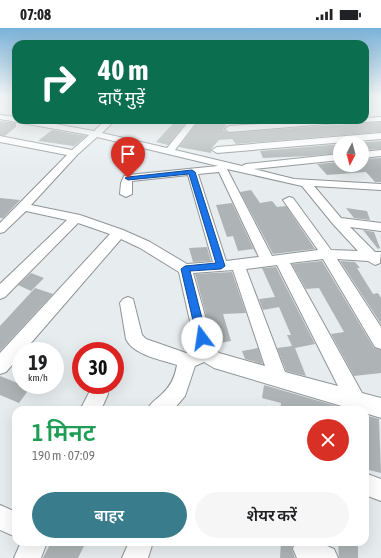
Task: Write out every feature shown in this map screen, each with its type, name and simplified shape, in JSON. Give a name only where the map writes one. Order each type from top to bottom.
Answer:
[{"type":"street","points":[[41,124],[97,134],[208,162],[228,169],[305,183],[381,187]]},
{"type":"street","points":[[68,129],[74,124]]},
{"type":"street","points":[[0,229],[6,219],[23,207],[74,153],[107,124]]},
{"type":"street","points":[[169,152],[191,124]]},
{"type":"street","points":[[208,162],[232,124]]},
{"type":"street","points":[[229,129],[296,124]]},
{"type":"street","points":[[217,150],[381,136]]},
{"type":"street","points":[[0,140],[74,153]]},
{"type":"street","points":[[369,154],[381,153]]},
{"type":"street","points":[[126,194],[126,183],[128,178],[333,158]]},
{"type":"street","points":[[228,169],[274,261],[355,400]]},
{"type":"street","points":[[192,172],[221,266]]},
{"type":"street","points":[[305,183],[337,221],[378,260]]},
{"type":"street","points":[[289,200],[327,254],[381,342]]},
{"type":"street","points":[[23,207],[76,218],[119,233],[146,245],[185,269],[238,265],[327,254],[378,260]]},
{"type":"street","points":[[0,292],[76,218]]},
{"type":"street","points":[[337,221],[381,226]]},
{"type":"street","points":[[0,366],[119,233]]},
{"type":"street","points":[[238,265],[278,378]]},
{"type":"street","points":[[185,269],[206,352],[214,360],[381,408]]},
{"type":"street","points":[[128,303],[134,338],[140,344],[187,361],[206,352]]},
{"type":"street","points":[[164,406],[167,404],[186,376],[187,361]]},
{"type":"street","points":[[369,486],[381,490]]},
{"type":"street","points":[[0,517],[12,523]]},
{"type":"street","points":[[27,558],[33,546]]},
{"type":"street","points":[[134,558],[139,546]]},
{"type":"building","points":[[0,122],[16,124],[16,127],[5,136],[0,135]]},
{"type":"building","points":[[381,122],[381,132],[236,144],[232,139],[219,140],[211,149],[211,153],[179,147],[196,124],[227,124],[223,130],[229,133]]},
{"type":"building","points":[[172,124],[185,124],[168,145],[156,142]]},
{"type":"building","points":[[52,130],[86,136],[74,146],[38,141]]},
{"type":"building","points":[[381,141],[381,149],[369,150],[369,142]]},
{"type":"building","points":[[333,145],[333,154],[310,156],[263,158],[260,151]]},
{"type":"building","points":[[381,158],[381,182],[375,182],[366,172],[369,172],[369,159]]},
{"type":"building","points":[[333,163],[333,172],[366,172],[327,175],[317,164]]},
{"type":"building","points":[[251,190],[260,203],[272,201],[277,207],[286,206],[315,249],[273,254],[240,192]]},
{"type":"building","points":[[0,198],[20,200],[3,218],[0,218]]},
{"type":"building","points":[[232,203],[257,256],[253,249],[238,251],[233,236],[227,237],[216,205]]},
{"type":"building","points":[[346,208],[367,211],[370,220],[354,218]]},
{"type":"building","points":[[363,230],[374,232],[380,248],[378,249]]},
{"type":"building","points":[[207,247],[211,261],[193,262],[189,248]]},
{"type":"building","points":[[322,261],[374,348],[381,350],[381,373],[354,376],[331,334],[344,332],[319,288],[306,289],[292,264]]},
{"type":"building","points":[[340,261],[355,262],[360,268],[357,268],[373,294],[378,293],[381,298],[381,324]]},
{"type":"building","points":[[276,267],[315,344],[295,348],[306,376],[286,371],[277,348],[292,346],[287,335],[291,335],[279,307],[263,310],[259,299],[275,297],[262,268]]},
{"type":"building","points":[[232,272],[246,313],[223,314],[231,341],[214,344],[195,274]]},
{"type":"building","points":[[31,273],[44,278],[31,291],[18,285]]},
{"type":"building","points":[[35,288],[53,294],[0,351],[0,326]]},
{"type":"building","points":[[258,348],[263,364],[245,359],[242,351]]},
{"type":"building","points":[[0,376],[12,381],[12,394],[26,394],[19,403],[0,395]]},
{"type":"building","points":[[264,385],[336,406],[281,406],[281,403],[262,398]]},
{"type":"building","points":[[369,416],[379,419],[381,473],[369,470]]},
{"type":"building","points":[[49,546],[84,546],[78,558],[43,558]]},
{"type":"building","points":[[281,546],[292,546],[292,550],[295,558],[280,558]]},
{"type":"building","points":[[338,546],[358,546],[358,558],[339,558]]},
{"type":"route","points":[[128,178],[192,172],[221,266],[185,269],[202,338]]}]
